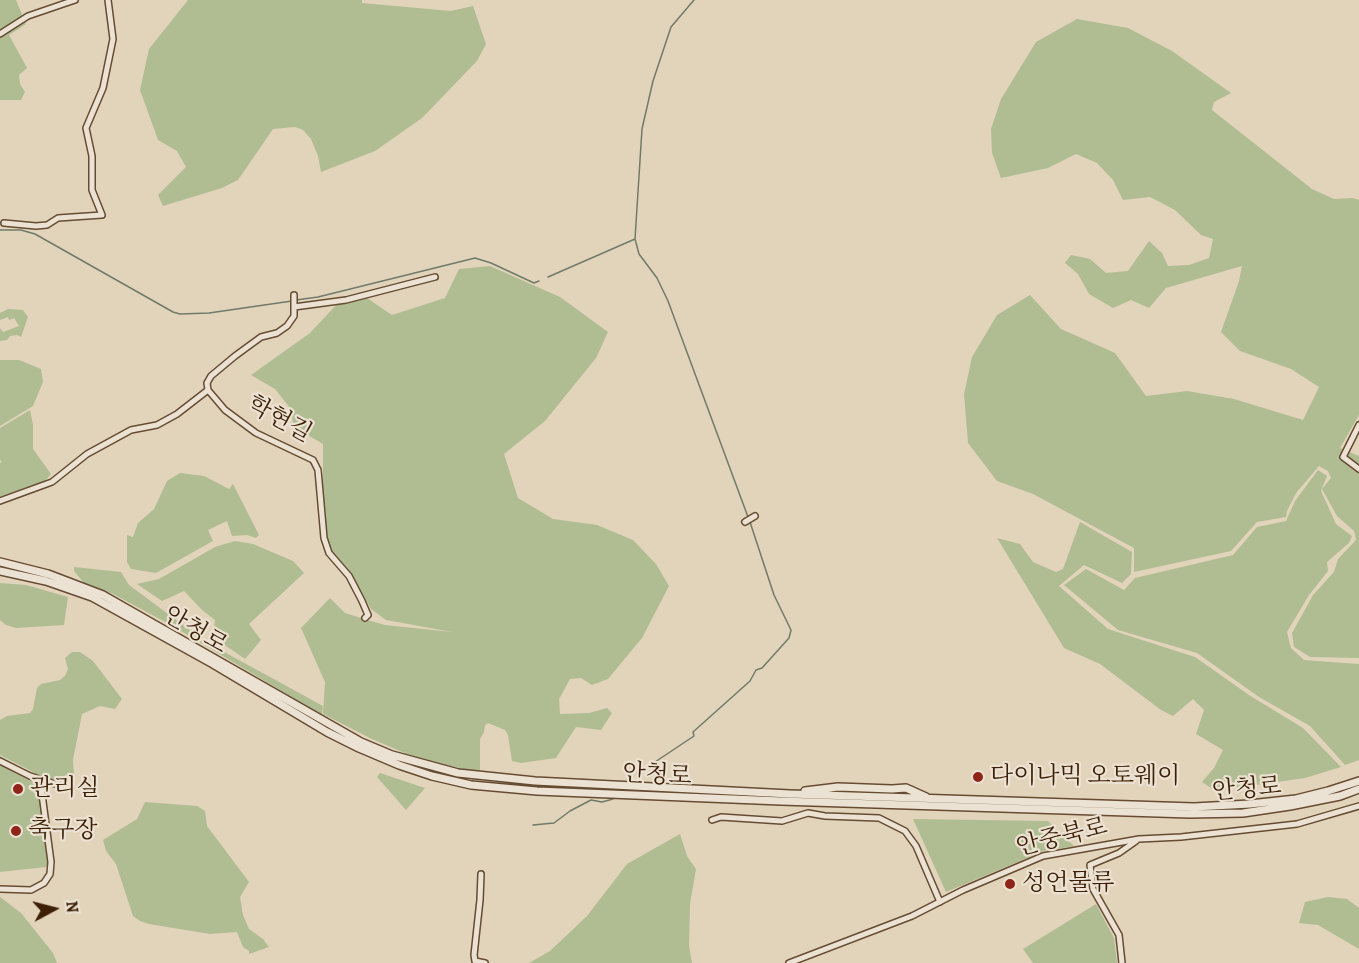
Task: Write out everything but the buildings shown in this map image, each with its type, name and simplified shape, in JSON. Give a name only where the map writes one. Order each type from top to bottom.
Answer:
[{"type":"street","points":[[0,34],[28,16],[75,0]]},
{"type":"street","points":[[4,223],[36,226],[46,225],[58,219],[102,215],[92,190],[92,156],[86,128],[103,88],[113,39],[108,0]]},
{"type":"street","points":[[294,307],[346,300],[435,277]]},
{"type":"street","points":[[0,501],[52,482],[87,454],[131,430],[165,422],[208,390],[207,382],[211,376],[261,337],[277,333],[286,326],[294,316],[294,295]]},
{"type":"street","name":"학현길","points":[[208,390],[225,410],[256,433],[313,460],[318,470],[324,538],[329,553],[349,576],[368,615],[366,618]]},
{"type":"street","points":[[1359,425],[1343,457],[1359,469]]},
{"type":"street","points":[[745,522],[755,516]]},
{"type":"street","name":"안청로","points":[[0,562],[48,574],[103,595],[361,742],[392,755],[458,773],[484,777],[790,794],[1205,807],[1296,799],[1359,781]]},
{"type":"street","name":"안청로","points":[[0,571],[46,580],[92,597],[204,658],[327,732],[359,748],[432,776],[471,785],[537,791],[781,801],[1190,814],[1243,813],[1340,796],[1359,789]]},
{"type":"street","points":[[0,760],[12,768],[71,789]]},
{"type":"street","points":[[0,889],[31,890],[44,883],[50,874],[51,862],[40,779]]},
{"type":"street","points":[[790,794],[828,788],[906,788],[932,800]]},
{"type":"street","name":"안중북로","points":[[789,963],[912,916],[1043,856],[1139,838],[1181,837],[1297,824],[1359,806]]},
{"type":"street","points":[[712,820],[721,817],[782,821],[808,813],[879,818],[905,831],[916,846],[940,902]]},
{"type":"street","points":[[1122,963],[1119,935],[1093,889],[1090,865],[1119,853],[1139,838]]},
{"type":"street","points":[[481,874],[474,955],[475,961],[485,963]]},
{"type":"green space","points":[[0,0],[16,0],[26,24],[9,35],[27,68],[19,75],[20,84],[25,92],[21,100],[0,100]]},
{"type":"green space","points":[[188,0],[362,0],[362,3],[451,11],[473,6],[486,44],[477,61],[422,118],[375,151],[321,172],[311,139],[303,130],[295,127],[273,129],[238,180],[222,188],[163,206],[158,195],[186,167],[177,151],[158,140],[140,90],[149,49]]},
{"type":"green space","points":[[1077,19],[1128,28],[1172,51],[1231,93],[1214,102],[1212,110],[1312,189],[1334,199],[1359,200],[1359,415],[1340,448],[1359,456],[1359,658],[1310,657],[1294,647],[1292,633],[1313,595],[1334,572],[1338,559],[1356,540],[1354,531],[1337,516],[1322,489],[1331,478],[1328,471],[1319,466],[1296,493],[1286,517],[1257,522],[1231,551],[1134,572],[1134,548],[1033,494],[997,481],[968,443],[964,394],[972,357],[997,315],[1030,295],[1061,329],[1115,353],[1146,396],[1187,391],[1234,399],[1303,420],[1319,387],[1291,369],[1240,351],[1221,332],[1242,266],[1166,288],[1149,308],[1131,300],[1113,308],[1089,294],[1078,274],[1065,263],[1071,255],[1090,259],[1106,273],[1128,271],[1149,241],[1162,253],[1168,266],[1189,265],[1209,258],[1213,239],[1201,235],[1175,210],[1150,197],[1123,200],[1113,180],[1097,163],[1076,154],[1048,168],[1001,178],[992,153],[991,129],[1001,99],[1036,42]]},
{"type":"green space","points":[[490,266],[560,297],[608,332],[596,358],[545,421],[504,454],[518,498],[553,519],[597,525],[633,540],[656,564],[669,586],[642,638],[608,679],[592,685],[581,678],[570,679],[559,699],[560,714],[589,713],[607,708],[612,713],[601,730],[576,727],[556,758],[521,763],[512,761],[508,735],[505,730],[488,723],[480,739],[480,772],[440,764],[407,754],[323,714],[325,682],[301,628],[330,598],[345,613],[385,625],[452,632],[386,620],[371,609],[351,575],[331,552],[323,508],[323,444],[294,427],[290,408],[275,389],[251,375],[310,333],[339,302],[367,298],[392,315],[445,298],[459,269]]},
{"type":"green space","points":[[8,309],[23,310],[28,317],[21,337],[10,336],[7,340],[0,341],[0,328],[3,332],[19,326],[14,318],[9,320],[8,317],[0,320],[0,313]]},
{"type":"green space","points":[[0,360],[19,360],[41,369],[43,382],[33,406],[0,426]]},
{"type":"green space","points":[[30,410],[33,425],[33,449],[51,474],[45,481],[0,497],[0,463],[2,462],[0,460],[0,428]]},
{"type":"green space","points":[[1318,470],[1327,476],[1321,491],[1336,524],[1352,536],[1349,543],[1327,562],[1328,571],[1309,595],[1287,632],[1291,648],[1304,660],[1359,664],[1359,760],[1345,765],[1310,726],[1259,697],[1197,653],[1118,630],[1064,585],[1086,569],[1124,590],[1135,578],[1233,555],[1257,527],[1286,521],[1295,501]]},
{"type":"green space","points":[[180,473],[204,476],[229,489],[233,484],[259,535],[256,538],[247,535],[232,536],[227,521],[208,530],[213,541],[156,573],[131,569],[127,562],[127,535],[133,537],[138,523],[154,509],[167,481]]},
{"type":"green space","points":[[1080,522],[1132,552],[1131,574],[1122,583],[1084,565],[1059,586],[1108,629],[1195,657],[1249,695],[1303,728],[1341,767],[1305,778],[1242,787],[1214,790],[1202,782],[1214,768],[1223,750],[1196,734],[1204,710],[1193,699],[1173,716],[1161,710],[1100,664],[1064,648],[997,538],[1020,544],[1033,562],[1056,572],[1063,569]]},
{"type":"green space","points":[[235,541],[253,544],[293,561],[304,573],[249,624],[261,640],[245,659],[213,637],[215,620],[184,591],[162,601],[137,584],[159,579],[215,547]]},
{"type":"green space","points":[[74,567],[121,572],[129,585],[206,642],[323,706],[322,715],[169,624],[113,594],[84,583],[74,571]]},
{"type":"green space","points":[[0,583],[26,585],[68,597],[64,625],[16,628],[6,625],[0,620]]},
{"type":"green space","points":[[72,652],[80,652],[93,661],[122,699],[115,709],[100,706],[82,714],[73,760],[74,776],[70,786],[37,774],[48,863],[46,867],[0,872],[0,756],[35,773],[0,755],[0,720],[7,716],[30,713],[33,709],[37,688],[41,684],[60,680],[65,676],[68,669],[65,658]]},
{"type":"green space","points":[[380,773],[425,788],[406,810],[377,777]]},
{"type":"green space","points":[[145,802],[197,806],[205,811],[207,826],[249,882],[240,897],[243,915],[249,929],[263,939],[269,947],[249,954],[249,951],[243,947],[237,932],[210,934],[149,924],[133,916],[116,864],[106,851],[103,840],[137,819]]},
{"type":"green space","points":[[913,819],[1048,821],[1074,846],[1044,851],[946,892]]},
{"type":"green space","points":[[680,834],[687,856],[696,869],[690,904],[689,946],[692,963],[529,963],[550,951],[587,916],[627,864]]},
{"type":"green space","points":[[0,897],[21,913],[53,953],[57,963],[0,963]]},
{"type":"green space","points":[[1328,897],[1347,899],[1359,908],[1359,949],[1318,925],[1299,923],[1305,902]]},
{"type":"green space","points":[[1096,904],[1114,938],[1117,963],[1033,963],[1023,949]]},
{"type":"waterway","points":[[548,277],[635,239],[642,129],[653,81],[671,27],[694,0]]},
{"type":"waterway","points":[[0,230],[21,230],[35,234],[180,314],[209,313],[292,301]]},
{"type":"waterway","points":[[635,239],[639,254],[657,278],[668,301],[748,517]]},
{"type":"waterway","points":[[296,300],[318,297],[475,258],[534,283],[539,281]]},
{"type":"waterway","points":[[637,773],[647,769],[694,736],[693,732],[750,681],[756,670],[762,668],[789,638],[791,630],[774,595],[750,522]]},
{"type":"waterway","points":[[533,825],[554,823],[591,800],[602,802],[613,799]]},
{"type":"place","name":"다이나믹 오토웨이","points":[[978,777]]},
{"type":"place","name":"관리실","points":[[18,789]]},
{"type":"place","name":"축구장","points":[[16,831]]},
{"type":"place","name":"성언물류","points":[[1010,884]]}]
